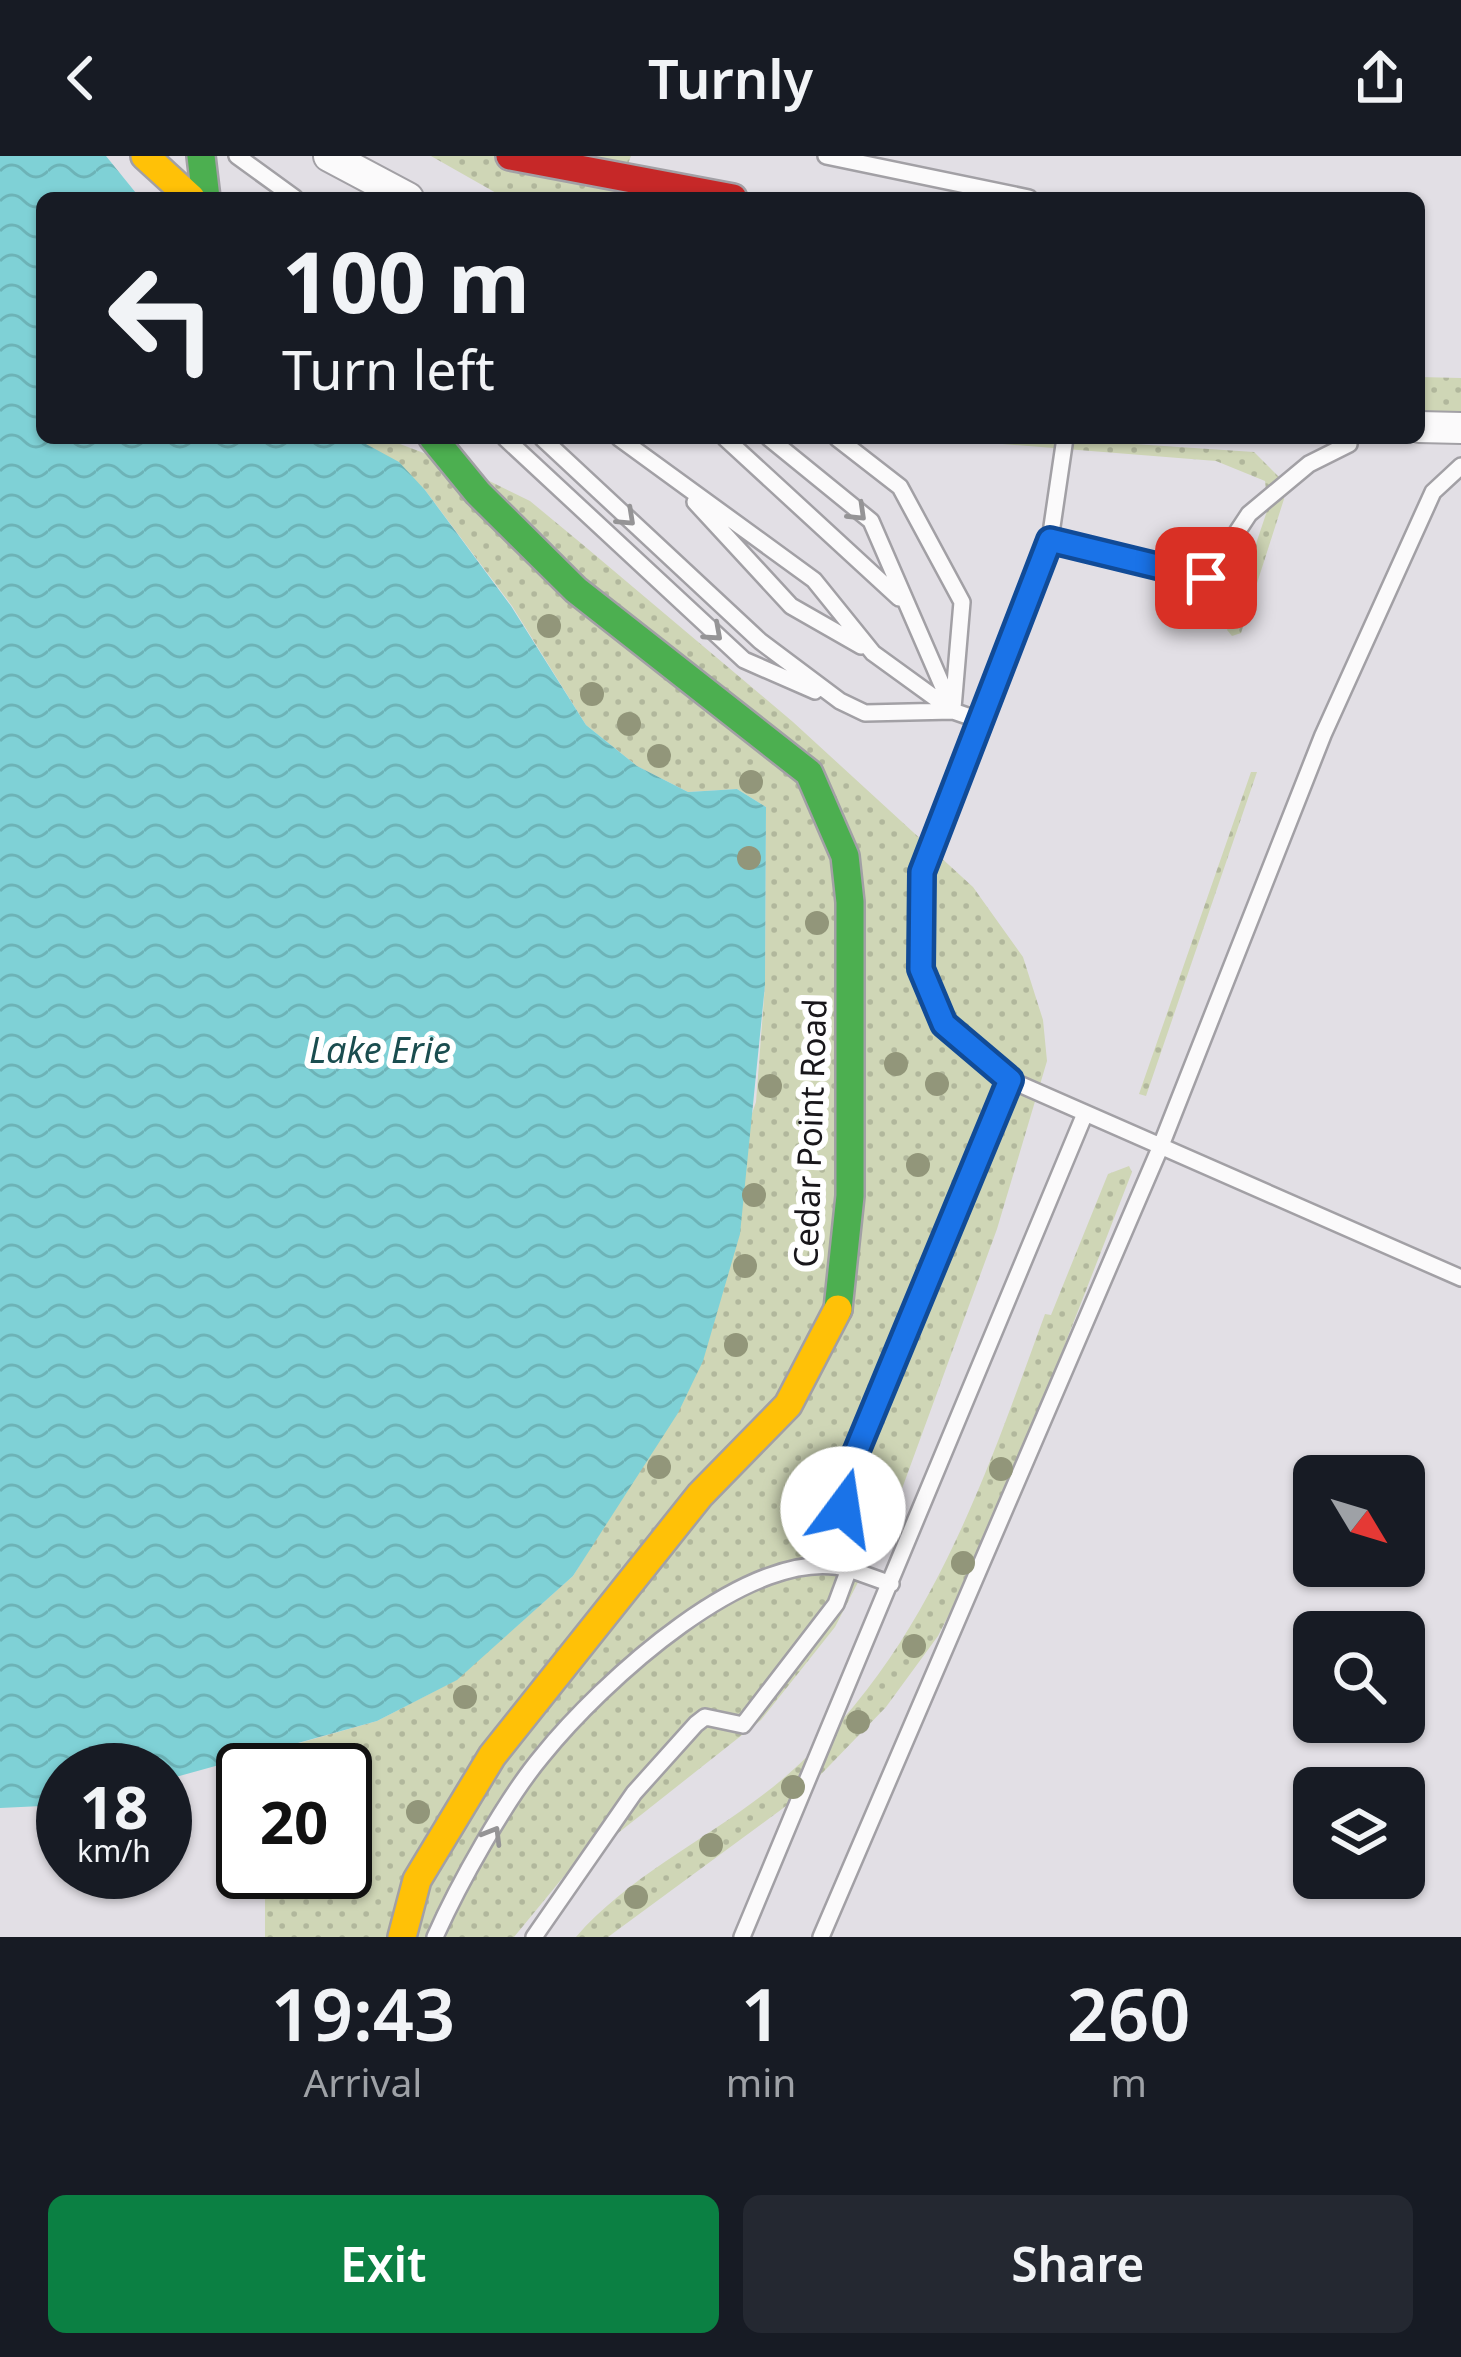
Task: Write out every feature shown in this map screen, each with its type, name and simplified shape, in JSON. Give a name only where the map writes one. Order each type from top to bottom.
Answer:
[{"type":"street","points":[[146,156],[185,192]]},
{"type":"street","points":[[201,156],[205,192]]},
{"type":"street","points":[[329,156],[397,192]]},
{"type":"street","points":[[510,156],[701,192]]},
{"type":"street","points":[[1425,427],[1461,428]]},
{"type":"street","name":"Cedar Point Road","points":[[402,1937],[417,1880],[446,1825],[492,1756],[700,1495],[788,1405],[814,1363],[838,1309],[850,1196],[850,902],[845,856],[809,773],[576,590],[478,493],[438,444]]},
{"type":"lane","points":[[237,156],[287,192]]},
{"type":"lane","points":[[826,156],[1000,192]]},
{"type":"lane","points":[[512,444],[744,660],[865,712],[953,711]]},
{"type":"lane","points":[[548,444],[760,641],[840,701]]},
{"type":"lane","points":[[627,444],[814,580],[873,653]]},
{"type":"lane","points":[[731,444],[905,604]]},
{"type":"lane","points":[[776,444],[871,521],[953,711]]},
{"type":"lane","points":[[845,444],[900,487],[962,602],[953,711]]},
{"type":"lane","points":[[1064,444],[1050,540],[922,872],[921,969],[944,1024],[1010,1080],[1461,1278]]},
{"type":"lane","points":[[1050,540],[1206,578],[1249,514],[1310,464],[1349,444]]},
{"type":"lane","points":[[821,1937],[1160,1148],[1323,735],[1432,492],[1461,466]]},
{"type":"lane","points":[[673,478],[791,606],[873,653],[953,711],[982,721]]},
{"type":"lane","points":[[534,1937],[634,1793],[696,1724],[705,1717],[743,1725],[836,1604],[850,1569],[843,1509],[852,1462],[1010,1080]]},
{"type":"lane","points":[[742,1937],[1084,1116]]},
{"type":"lane","points":[[435,1937],[541,1757],[598,1698],[681,1626],[761,1577],[824,1562],[891,1583]]},
{"type":"green space","points":[[431,156],[631,156],[617,192],[494,192]]},
{"type":"green space","points":[[1425,377],[1461,378],[1461,414],[1425,411]]},
{"type":"green space","points":[[363,444],[400,444],[530,501],[793,722],[973,887],[1023,957],[1043,1020],[1047,1061],[997,1229],[892,1516],[835,1627],[761,1720],[565,1875],[514,1937],[265,1937],[265,1899],[372,1899],[372,1743],[299,1743],[377,1721],[456,1680],[573,1576],[613,1511],[756,1102],[765,985],[766,807],[737,789],[688,792],[637,766],[586,725],[512,606],[425,490]]},
{"type":"green space","points":[[1003,444],[1134,444],[1254,452],[1280,478],[1284,499],[1241,633],[1232,636],[1227,630],[1268,508],[1265,481],[1216,461]]},
{"type":"green space","points":[[1251,772],[1257,772],[1146,1096],[1139,1094]]},
{"type":"green space","points":[[1129,1166],[1132,1172],[995,1524],[938,1636],[886,1707],[801,1795],[608,1937],[576,1937],[623,1892],[785,1777],[834,1729],[876,1677],[945,1564],[1045,1314],[1051,1315],[1108,1174]]},
{"type":"water","name":"Lake Erie","points":[[0,156],[106,156],[135,192],[36,192],[36,444],[366,444],[399,462],[511,606],[586,725],[637,766],[688,792],[737,789],[766,807],[765,985],[740,1234],[703,1361],[678,1413],[573,1576],[457,1680],[377,1721],[298,1743],[216,1743],[216,1766],[192,1772],[192,1743],[36,1743],[36,1806],[0,1808]]},
{"type":"traffic: fast","points":[[201,156],[205,192]]},
{"type":"traffic: fast","points":[[438,444],[478,493],[576,590],[809,773],[845,856],[850,902],[850,1196],[838,1309]]},
{"type":"traffic: slow","points":[[145,156],[184,192]]},
{"type":"traffic: slow","points":[[402,1937],[417,1880],[492,1756],[700,1495],[788,1405],[838,1309]]},
{"type":"traffic: jam","points":[[510,156],[701,192]]},
{"type":"route","points":[[843,1509],[852,1462],[1010,1080],[944,1024],[921,969],[922,872],[1050,540],[1206,578]]}]
